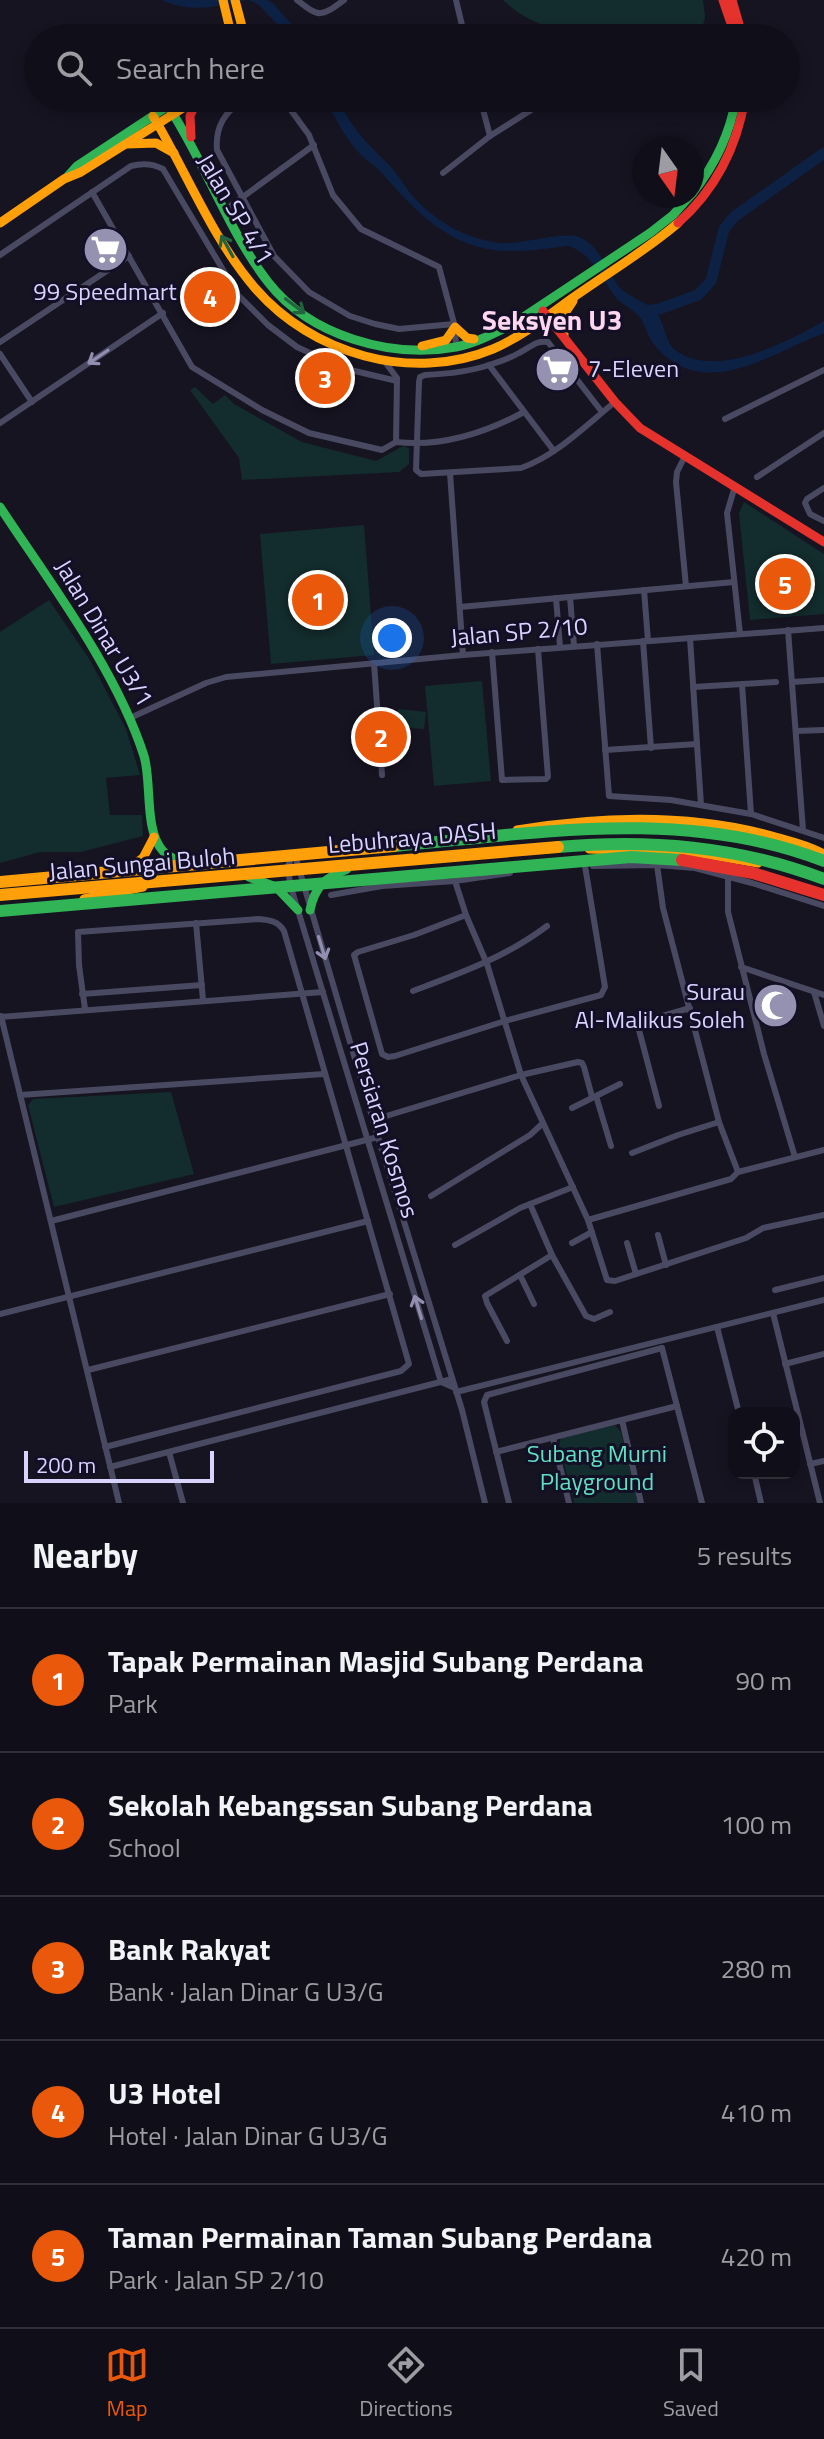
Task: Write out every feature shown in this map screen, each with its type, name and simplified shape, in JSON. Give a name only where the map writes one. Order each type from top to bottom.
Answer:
[{"type":"main road","points":[[723,0],[731,24]]},
{"type":"main road","points":[[732,0],[739,24]]},
{"type":"main road","points":[[0,223],[64,179],[77,166],[168,112]]},
{"type":"main road","name":"Jalan SP 4/1","points":[[172,112],[188,135],[251,257],[275,291],[328,329],[376,346],[434,350],[479,340],[544,311],[617,260]]},
{"type":"main road","points":[[193,112],[189,125],[194,148]]},
{"type":"main road","points":[[704,179],[727,136],[733,112]]},
{"type":"main road","points":[[617,260],[666,232],[691,211],[717,177],[735,140],[742,112]]},
{"type":"main road","points":[[64,179],[126,144],[156,120]]},
{"type":"main road","name":"Jalan SP 4/1","points":[[156,120],[234,259],[267,299],[296,325],[324,341],[352,353],[379,359],[431,363],[492,349],[530,328],[544,311]]},
{"type":"main road","points":[[126,144],[156,143],[174,150],[173,136],[188,135]]},
{"type":"main road","points":[[617,260],[679,208]]},
{"type":"main road","points":[[566,339],[562,323],[567,306],[589,282]]},
{"type":"main road","points":[[544,311],[615,402],[640,428],[824,542]]},
{"type":"main road","points":[[403,350],[441,343],[450,336],[455,326],[467,338],[479,340]]},
{"type":"main road","points":[[530,328],[551,327],[566,339]]},
{"type":"main road","points":[[431,363],[449,355],[456,347]]},
{"type":"main road","name":"Jalan Dinar U3/1","points":[[0,507],[99,659],[130,718],[145,759],[154,837]]},
{"type":"main road","points":[[484,835],[571,821],[666,819],[742,828],[811,847],[824,858]]},
{"type":"main road","name":"Lebuhraya DASH","points":[[0,881],[602,827],[652,826],[708,830],[765,841],[824,858]]},
{"type":"main road","name":"Jalan Sungai Buloh","points":[[163,863],[558,829],[668,826],[744,837],[824,858]]},
{"type":"main road","points":[[154,837],[163,852],[178,861]]},
{"type":"main road","points":[[132,866],[142,860],[154,837]]},
{"type":"main road","name":"Lebuhraya DASH","points":[[0,897],[605,843],[664,842],[738,851],[805,871],[824,881]]},
{"type":"main road","name":"Jalan Sungai Buloh","points":[[0,881],[350,845]]},
{"type":"main road","name":"Jalan Sungai Buloh","points":[[0,897],[587,849],[714,855],[824,881]]},
{"type":"main road","points":[[0,911],[631,857],[668,857],[733,867],[824,895]]},
{"type":"main road","points":[[249,877],[276,887],[304,910],[319,883],[347,869]]},
{"type":"main road","points":[[0,917],[143,887]]},
{"type":"street","points":[[297,0],[319,14],[344,0]]},
{"type":"street","points":[[456,0],[462,24]]},
{"type":"street","points":[[228,112],[217,132],[218,154],[274,256],[290,275],[326,303],[350,316],[399,329],[455,326]]},
{"type":"street","points":[[292,112],[314,145],[333,195],[361,229],[439,267],[455,326],[456,347]]},
{"type":"street","points":[[484,112],[490,136]]},
{"type":"street","points":[[443,173],[490,136],[528,112]]},
{"type":"street","points":[[225,210],[314,145]]},
{"type":"street","points":[[0,255],[123,171],[140,164],[157,165],[163,169],[238,295],[268,325],[297,347],[342,368],[397,380]]},
{"type":"street","points":[[92,192],[192,367],[262,410],[309,433],[382,450],[396,442],[435,443],[460,437],[511,420],[524,412]]},
{"type":"street","points":[[0,342],[129,256]]},
{"type":"street","points":[[0,423],[163,313]]},
{"type":"street","points":[[602,412],[548,342],[538,342],[521,353],[460,373],[420,377],[416,470],[418,474],[521,468],[554,451],[615,402]]},
{"type":"street","points":[[0,354],[32,402]]},
{"type":"street","points":[[379,359],[388,362],[397,380],[396,442]]},
{"type":"street","points":[[397,380],[403,369],[431,363]]},
{"type":"street","points":[[489,365],[554,451]]},
{"type":"street","points":[[725,419],[824,370]]},
{"type":"street","points":[[757,477],[824,433]]},
{"type":"street","points":[[685,456],[676,482],[686,586]]},
{"type":"street","points":[[446,473],[459,528],[463,655]]},
{"type":"street","points":[[735,486],[727,513],[740,634]]},
{"type":"street","points":[[824,488],[805,503],[810,514],[824,521]]},
{"type":"street","points":[[460,607],[734,582]]},
{"type":"street","points":[[644,590],[651,748]]},
{"type":"street","points":[[570,597],[574,646]]},
{"type":"street","points":[[556,598],[560,647]]},
{"type":"street","name":"Jalan SP 2/10","points":[[130,718],[226,677],[492,652],[824,628]]},
{"type":"street","points":[[788,630],[803,830]]},
{"type":"street","points":[[690,638],[701,805]]},
{"type":"street","points":[[597,644],[609,796],[671,800],[751,814],[824,838]]},
{"type":"street","points":[[492,652],[502,780],[546,779],[538,649]]},
{"type":"street","points":[[374,663],[382,775]]},
{"type":"street","points":[[792,682],[824,680]]},
{"type":"street","points":[[693,687],[776,682]]},
{"type":"street","points":[[742,684],[751,814]]},
{"type":"street","points":[[796,731],[824,730]]},
{"type":"street","points":[[605,750],[697,744]]},
{"type":"street","points":[[293,852],[298,860],[294,874]]},
{"type":"street","points":[[293,852],[288,866],[294,874]]},
{"type":"street","points":[[657,865],[663,908],[719,1122],[738,1172]]},
{"type":"street","points":[[331,895],[382,886],[585,866],[657,865],[695,868],[728,876],[824,906]]},
{"type":"street","points":[[466,915],[354,955],[382,1054],[395,1056],[601,995],[604,991],[585,866]]},
{"type":"street","name":"Persiaran Kosmos","points":[[294,874],[323,992],[441,1382]]},
{"type":"street","name":"Persiaran Kosmos","points":[[294,874],[456,1390],[485,1503]]},
{"type":"street","points":[[728,876],[728,912],[741,967],[795,1157]]},
{"type":"street","points":[[455,881],[487,964],[521,1075],[588,1220],[608,1281],[746,1238],[763,1228],[824,1215]]},
{"type":"street","points":[[85,1009],[78,932],[258,919],[280,925],[409,1361],[408,1367],[401,1371],[105,1447]]},
{"type":"street","points":[[196,923],[203,1000]]},
{"type":"street","points":[[413,991],[487,964],[530,940],[547,926]]},
{"type":"street","points":[[741,967],[824,995]]},
{"type":"street","points":[[82,994],[202,985]]},
{"type":"street","points":[[119,1503],[1,1017],[323,992]]},
{"type":"street","points":[[814,992],[824,1026]]},
{"type":"street","points":[[659,1106],[639,1030],[645,1021],[690,1008]]},
{"type":"street","points":[[373,1120],[521,1075],[582,1063],[611,1146]]},
{"type":"street","points":[[20,1095],[324,1074]]},
{"type":"street","points":[[572,1108],[620,1084]]},
{"type":"street","points":[[632,1153],[719,1122]]},
{"type":"street","points":[[431,1196],[530,1135],[542,1124]]},
{"type":"street","points":[[51,1221],[378,1137]]},
{"type":"street","points":[[588,1220],[731,1179],[738,1172],[824,1150]]},
{"type":"street","points":[[455,1245],[530,1204],[573,1187]]},
{"type":"street","points":[[530,1204],[552,1255],[586,1316],[597,1318],[610,1312]]},
{"type":"street","points":[[0,1314],[368,1221]]},
{"type":"street","points":[[572,1243],[592,1232]]},
{"type":"street","points":[[658,1235],[666,1265]]},
{"type":"street","points":[[627,1243],[636,1274]]},
{"type":"street","points":[[507,1341],[485,1296],[552,1255]]},
{"type":"street","points":[[520,1275],[534,1304]]},
{"type":"street","points":[[775,1290],[824,1278]]},
{"type":"street","points":[[88,1370],[390,1294]]},
{"type":"street","points":[[509,1503],[484,1402],[489,1393],[717,1327],[824,1300]]},
{"type":"street","points":[[773,1313],[820,1503]]},
{"type":"street","points":[[717,1327],[737,1407]]},
{"type":"street","points":[[441,1382],[456,1390],[661,1345]]},
{"type":"street","points":[[661,1345],[702,1503]]},
{"type":"street","points":[[785,1364],[824,1354]]},
{"type":"street","points":[[110,1467],[452,1379]]},
{"type":"street","points":[[496,1452],[677,1406]]},
{"type":"street","points":[[622,1420],[641,1503]]},
{"type":"street","points":[[553,1438],[569,1503]]},
{"type":"street","points":[[169,1452],[183,1503]]},
{"type":"street","points":[[810,1464],[824,1461]]},
{"type":"street","points":[[755,1479],[761,1503]]},
{"type":"green space","points":[[503,0],[703,0],[705,17],[703,24],[541,24],[522,15]]},
{"type":"green space","points":[[195,387],[213,404],[225,395],[234,404],[302,442],[376,461],[403,446],[409,448],[409,464],[399,472],[242,480],[239,458],[190,390]]},
{"type":"green space","points":[[744,502],[824,554],[824,614],[750,620],[739,513]]},
{"type":"green space","points":[[364,525],[374,655],[271,664],[260,534]]},
{"type":"green space","points":[[49,600],[90,660],[126,729],[140,775],[106,778],[110,815],[142,815],[143,836],[81,852],[40,852],[0,863],[0,632]]},
{"type":"green space","points":[[482,681],[491,781],[434,786],[425,686]]},
{"type":"green space","points":[[398,709],[426,712],[424,729],[397,727]]},
{"type":"green space","points":[[171,1092],[194,1174],[54,1207],[28,1105],[33,1099]]},
{"type":"green space","name":"Subang Murni Playground","points":[[615,1425],[621,1432],[638,1503],[574,1503],[559,1445],[561,1438]]},
{"type":"water","points":[[162,0],[248,0],[195,8]]},
{"type":"water","points":[[249,0],[273,3],[291,24],[277,24],[259,5]]},
{"type":"water","points":[[333,112],[344,112],[411,194],[430,212],[463,233],[500,243],[563,236],[586,240],[597,251],[621,289],[656,312],[672,347],[691,358],[730,360],[751,355],[824,321],[824,333],[738,369],[695,371],[674,363],[655,346],[638,315],[616,298],[594,266],[576,249],[568,246],[519,251],[491,250],[454,237],[422,215],[355,149]]},
{"type":"waterway","points":[[643,311],[659,309],[698,295],[711,281],[724,229],[735,216],[824,153]]},
{"type":"traffic: fast","points":[[67,177],[77,166],[159,112]]},
{"type":"traffic: fast","points":[[172,112],[240,240],[268,282],[285,301],[306,317],[353,339],[379,346],[405,350],[456,347],[499,331],[650,233],[679,208]]},
{"type":"traffic: fast","points":[[704,178],[720,149],[733,112]]},
{"type":"traffic: fast","points":[[0,507],[80,627],[117,691],[144,756],[153,831],[164,852],[178,861]]},
{"type":"traffic: fast","points":[[394,846],[557,831],[665,829],[718,834],[772,844],[824,861]]},
{"type":"traffic: fast","points":[[558,847],[626,844],[693,848],[759,859],[824,879]]},
{"type":"traffic: fast","points":[[0,911],[631,857],[682,860]]},
{"type":"traffic: fast","points":[[310,910],[322,884],[347,869]]},
{"type":"traffic: fast","points":[[249,877],[276,887],[298,910]]},
{"type":"traffic: slow","points":[[223,0],[229,24]]},
{"type":"traffic: slow","points":[[235,0],[241,24]]},
{"type":"traffic: slow","points":[[0,223],[64,179],[81,172],[177,112]]},
{"type":"traffic: slow","points":[[153,116],[213,227],[255,288],[278,311],[305,330],[365,356],[397,362],[429,363],[462,359],[493,349],[528,329],[678,223]]},
{"type":"traffic: slow","points":[[127,144],[156,143],[174,153]]},
{"type":"traffic: slow","points":[[564,335],[563,316],[573,301]]},
{"type":"traffic: slow","points":[[422,346],[446,340],[455,327],[467,338],[474,339]]},
{"type":"traffic: slow","points":[[517,830],[581,822],[677,820],[772,836],[824,854]]},
{"type":"traffic: slow","points":[[132,866],[143,858],[154,837]]},
{"type":"traffic: slow","points":[[0,882],[394,846]]},
{"type":"traffic: slow","points":[[0,895],[558,847]]},
{"type":"traffic: slow","points":[[589,849],[699,853],[758,863]]},
{"type":"traffic: slow","points":[[84,899],[143,887]]},
{"type":"traffic: jam","points":[[723,0],[731,24]]},
{"type":"traffic: jam","points":[[732,0],[739,24]]},
{"type":"traffic: jam","points":[[191,137],[192,112]]},
{"type":"traffic: jam","points":[[678,223],[713,182],[730,150],[742,112]]},
{"type":"traffic: jam","points":[[543,311],[615,402],[640,428],[824,542]]},
{"type":"traffic: jam","points":[[682,860],[753,873],[824,895]]},
{"type":"place","name":"99 Speedmart","points":[[105,250]]},
{"type":"place","name":"U3 Hotel","points":[[210,297]]},
{"type":"place","name":"7-Eleven","points":[[557,369]]},
{"type":"place","name":"Bank Rakyat","points":[[325,378]]},
{"type":"place","name":"Taman Permainan Taman Subang Perdana","points":[[785,584]]},
{"type":"place","name":"Tapak Permainan Masjid Subang Perdana","points":[[318,600]]},
{"type":"place","name":"Sekolah Kebangssan Subang Perdana","points":[[381,737]]},
{"type":"place","name":"Surau Al-Malikus Soleh","points":[[776,1006]]},
{"type":"district","name":"Seksyen U3","points":[[552,320]]}]
